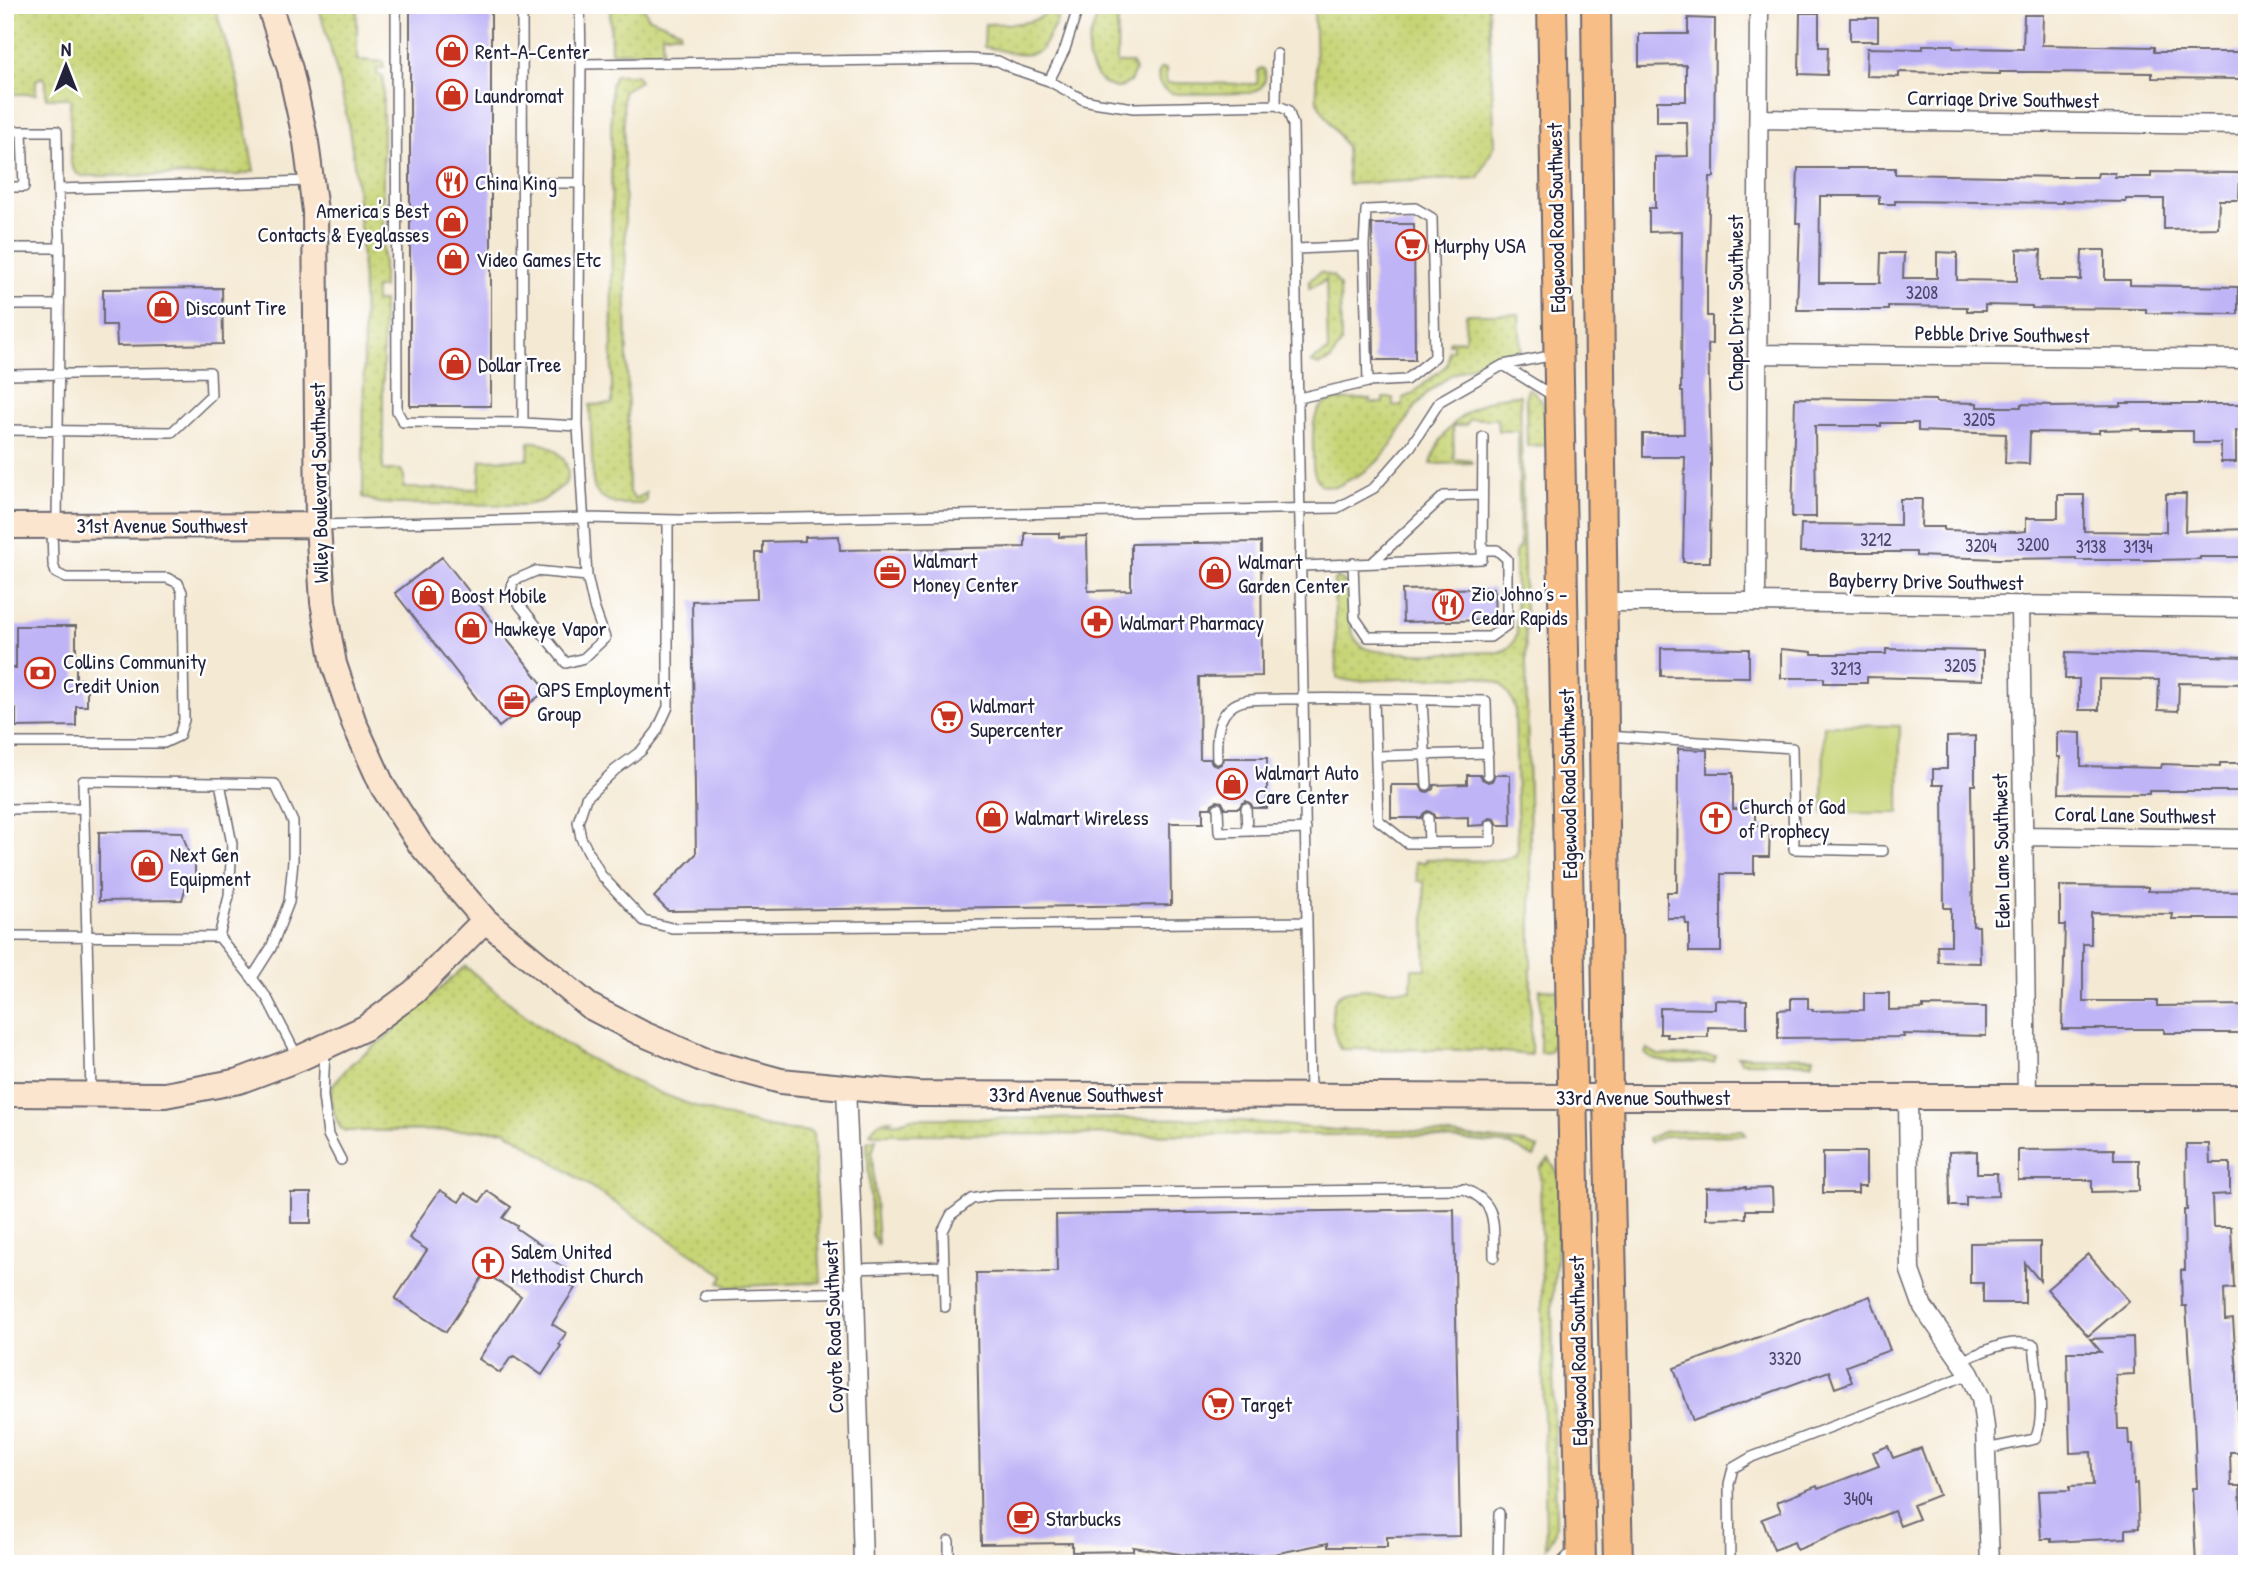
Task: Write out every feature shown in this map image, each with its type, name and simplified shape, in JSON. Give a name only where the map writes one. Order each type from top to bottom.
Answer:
[{"type":"main road","name":"Edgewood Road Southwest","points":[[1552,5],[1574,1097],[1579,1559]]},
{"type":"main road","name":"Edgewood Road Southwest","points":[[1596,5],[1608,1097],[1618,1564]]},
{"type":"main road","points":[[1559,354],[1581,373],[1584,499],[1602,530]]},
{"type":"street","name":"Wiley Boulevard Southwest","points":[[269,5],[290,69],[306,142],[315,211],[318,525],[323,602],[334,664],[354,723],[383,787],[420,844],[485,920]]},
{"type":"street","name":"Chapel Drive Southwest","points":[[1756,602],[1759,5]]},
{"type":"street","name":"Carriage Drive Southwest","points":[[1759,119],[2247,125]]},
{"type":"street","name":"Pebble Drive Southwest","points":[[1757,354],[2247,359]]},
{"type":"street","name":"31st Avenue Southwest","points":[[5,526],[318,525]]},
{"type":"street","name":"Bayberry Drive Southwest","points":[[1604,602],[2247,608]]},
{"type":"street","name":"Eden Lane Southwest","points":[[2020,605],[2027,1097]]},
{"type":"street","name":"Coral Lane Southwest","points":[[2024,836],[2247,839]]},
{"type":"street","name":"33rd Avenue Southwest","points":[[485,920],[589,1006],[641,1033],[704,1060],[781,1081],[846,1088],[918,1094],[2247,1097]]},
{"type":"street","points":[[5,1094],[165,1095],[239,1081],[298,1059],[365,1028],[414,992],[485,920]]},
{"type":"street","name":"Coyote Road Southwest","points":[[846,1088],[855,1269],[863,1564]]},
{"type":"street","points":[[1908,1097],[1910,1271],[1923,1307],[1965,1367],[1981,1398],[1986,1449],[1990,1564]]},
{"type":"lane","points":[[396,5],[397,411],[403,422],[578,426]]},
{"type":"lane","points":[[522,5],[523,423]]},
{"type":"lane","points":[[580,5],[582,64],[578,426],[587,576],[605,638],[584,658],[566,663],[511,594],[513,581],[536,571],[587,576]]},
{"type":"lane","points":[[1049,81],[1065,49],[1079,5]]},
{"type":"lane","points":[[1276,105],[1277,54]]},
{"type":"lane","points":[[582,64],[970,59],[998,61],[1049,81],[1084,100],[1134,108],[1276,105],[1288,110],[1293,125],[1296,249],[1310,1095]]},
{"type":"lane","points":[[5,131],[57,131],[60,248],[53,564],[56,573],[66,578],[167,578],[177,583],[182,592],[184,720],[178,736],[164,743],[5,743]]},
{"type":"lane","points":[[5,187],[24,187],[22,131]]},
{"type":"lane","points":[[58,188],[311,181]]},
{"type":"lane","points":[[523,183],[580,183]]},
{"type":"lane","points":[[1298,398],[1368,382],[1406,380],[1435,357],[1432,218],[1415,208],[1366,210],[1364,246],[1368,382]]},
{"type":"lane","points":[[1296,249],[1364,246]]},
{"type":"lane","points":[[5,248],[60,248]]},
{"type":"lane","points":[[5,305],[59,305]]},
{"type":"lane","points":[[318,525],[585,518],[668,520],[1337,508],[1374,488],[1411,446],[1440,401],[1503,365],[1559,354]]},
{"type":"lane","points":[[1503,365],[1560,400]]},
{"type":"lane","points":[[5,375],[210,372],[211,395],[172,432],[5,430]]},
{"type":"lane","points":[[1302,566],[1482,559],[1483,438]]},
{"type":"lane","points":[[1373,562],[1444,496],[1482,495]]},
{"type":"lane","points":[[668,520],[668,708],[657,731],[641,751],[615,770],[586,798],[578,822],[581,838],[601,875],[645,921],[672,928],[1307,922]]},
{"type":"lane","points":[[1353,563],[1355,618],[1368,637],[1490,637],[1507,625],[1507,559],[1497,550],[1482,550]]},
{"type":"lane","points":[[1374,700],[1378,820],[1407,843],[1491,842],[1491,825]]},
{"type":"lane","points":[[1422,700],[1427,785]]},
{"type":"lane","points":[[1217,758],[1216,740],[1224,714],[1234,705],[1246,701],[1486,701],[1488,775]]},
{"type":"lane","points":[[1605,736],[1792,748],[1794,849],[1883,851]]},
{"type":"lane","points":[[1376,757],[1488,753]]},
{"type":"lane","points":[[91,1094],[83,781],[275,784],[293,821],[289,902],[271,948],[252,978]]},
{"type":"lane","points":[[219,937],[229,896],[232,844],[220,783]]},
{"type":"lane","points":[[5,809],[84,808]]},
{"type":"lane","points":[[1219,808],[1219,832],[1306,829]]},
{"type":"lane","points":[[1246,808],[1247,831]]},
{"type":"lane","points":[[1428,818],[1429,843]]},
{"type":"lane","points":[[5,936],[219,937]]},
{"type":"lane","points":[[219,937],[267,998],[298,1059]]},
{"type":"lane","points":[[325,1047],[323,1096],[326,1122],[328,1135],[341,1160]]},
{"type":"lane","points":[[945,1307],[943,1231],[951,1216],[972,1199],[994,1195],[1464,1189],[1479,1195],[1490,1209],[1494,1257]]},
{"type":"lane","points":[[855,1269],[944,1266]]},
{"type":"lane","points":[[705,1296],[855,1292]]},
{"type":"lane","points":[[1730,1564],[1729,1485],[1734,1468],[1752,1457],[1965,1367],[2004,1343],[2023,1342],[2034,1345],[2040,1408],[2039,1431],[2035,1439],[1986,1449]]},
{"type":"lane","points":[[1498,1564],[1499,1513]]},
{"type":"lane","points":[[949,1541],[949,1564]]},
{"type":"green space","points":[[5,5],[214,5],[237,78],[254,171],[239,175],[81,176],[75,172],[71,164],[70,98],[46,98],[46,81],[42,77],[36,80],[36,94],[5,94]]},
{"type":"green space","points":[[318,5],[357,5],[357,60],[383,62],[384,68],[377,68],[377,74],[383,76],[383,288],[375,288],[375,301],[383,301],[383,470],[401,470],[404,488],[479,489],[481,460],[528,459],[529,442],[537,442],[559,454],[567,468],[568,476],[565,484],[542,501],[526,505],[396,504],[379,503],[363,497],[364,316],[356,180],[344,102]]},
{"type":"green space","points":[[610,5],[643,5],[648,17],[680,30],[680,34],[662,34],[663,51],[611,52]]},
{"type":"green space","points":[[1054,5],[1061,5],[1056,23],[1041,50],[1020,54],[984,47],[985,24],[1032,21],[1040,18]]},
{"type":"green space","points":[[1101,5],[1118,5],[1117,63],[1132,63],[1135,71],[1130,82],[1119,88],[1111,87],[1099,79],[1089,58],[1090,38]]},
{"type":"green space","points":[[1314,5],[1488,5],[1495,145],[1478,178],[1348,184],[1346,147],[1317,102]]},
{"type":"green space","points":[[1161,68],[1166,69],[1166,83],[1257,84],[1258,70],[1262,68],[1265,71],[1265,79],[1260,88],[1250,93],[1177,94],[1161,86],[1158,78]]},
{"type":"green space","points":[[615,75],[636,75],[640,81],[623,91],[629,492],[635,499],[646,493],[646,501],[642,504],[614,504],[599,495],[593,482],[590,405],[612,404],[611,85]]},
{"type":"green space","points":[[1320,272],[1333,276],[1340,286],[1341,343],[1331,360],[1319,365],[1311,362],[1328,351],[1326,280],[1309,289],[1310,280]]},
{"type":"green space","points":[[1466,314],[1519,314],[1521,350],[1489,358],[1451,375],[1427,393],[1414,408],[1391,446],[1377,462],[1336,487],[1321,485],[1314,472],[1313,463],[1313,431],[1318,410],[1331,401],[1342,400],[1370,399],[1371,403],[1383,403],[1383,398],[1393,398],[1393,406],[1403,405],[1403,398],[1411,395],[1447,365],[1449,350],[1453,350],[1450,341],[1465,340]]},
{"type":"green space","points":[[1528,388],[1544,406],[1549,445],[1527,446]]},
{"type":"green space","points":[[1520,395],[1531,886],[1531,1055],[1484,1050],[1340,1049],[1332,1016],[1334,1002],[1339,995],[1362,989],[1411,990],[1412,969],[1426,969],[1424,882],[1417,881],[1416,862],[1426,862],[1426,859],[1503,859],[1514,856],[1518,849],[1515,708],[1512,700],[1501,684],[1479,676],[1351,681],[1337,678],[1334,580],[1338,578],[1348,586],[1350,627],[1363,647],[1386,652],[1427,653],[1498,652],[1510,646],[1517,634],[1515,553],[1520,545],[1518,433],[1498,431],[1497,419],[1470,419],[1466,425],[1453,426],[1454,459],[1472,463],[1431,464],[1443,437],[1453,425],[1464,415],[1490,400]]},
{"type":"green space","points":[[1824,725],[1900,726],[1899,813],[1823,813]]},
{"type":"green space","points":[[465,966],[557,1039],[632,1081],[686,1103],[741,1120],[774,1128],[811,1132],[821,1282],[729,1287],[719,1282],[724,1275],[505,1130],[345,1131],[340,1127],[332,1106],[331,1090],[334,1083],[351,1064],[389,1035]]},
{"type":"green space","points":[[1540,989],[1558,990],[1558,1033],[1550,1052],[1540,1053]]},
{"type":"green space","points":[[1647,1049],[1658,1055],[1716,1056],[1714,1062],[1669,1062],[1645,1054]]},
{"type":"green space","points":[[1738,1056],[1814,1057],[1812,1063],[1741,1062]]},
{"type":"green space","points":[[912,1118],[1218,1119],[1335,1130],[1402,1130],[1525,1143],[1538,1148],[1534,1157],[1511,1145],[1408,1135],[870,1133],[885,1120],[892,1119],[888,1122],[893,1124]]},
{"type":"green space","points":[[1743,1130],[1746,1135],[1666,1136],[1650,1142],[1648,1138],[1666,1131]]},
{"type":"green space","points":[[876,1139],[872,1154],[878,1246],[872,1235],[867,1142]]},
{"type":"green space","points":[[1549,1159],[1560,1177],[1562,1195],[1552,1306],[1556,1523],[1554,1535],[1546,1548],[1540,1168]]},
{"type":"building","points":[[410,5],[491,5],[491,406],[410,406]]},
{"type":"building","points":[[1800,13],[1819,13],[1819,47],[1828,47],[1827,75],[1799,74]]},
{"type":"building","points":[[2024,15],[2043,15],[2042,45],[2154,47],[2154,52],[2241,52],[2241,79],[2152,78],[2152,73],[2035,72],[1899,72],[1899,77],[1866,76],[1867,48],[1923,49],[1923,45],[1953,45],[1953,48],[2023,49]]},
{"type":"building","points":[[1688,18],[1715,19],[1714,177],[1710,177],[1707,277],[1707,316],[1712,316],[1712,344],[1708,344],[1710,562],[1683,562],[1685,457],[1643,457],[1643,434],[1684,434],[1681,392],[1682,231],[1649,232],[1649,208],[1655,208],[1655,157],[1688,156],[1687,122],[1657,122],[1657,101],[1686,101],[1686,65],[1639,66],[1639,34],[1688,34]]},
{"type":"building","points":[[1850,18],[1878,18],[1878,41],[1850,41]]},
{"type":"building","points":[[1798,168],[1895,168],[1895,174],[2062,177],[2097,177],[2098,173],[2115,173],[2115,177],[2151,177],[2151,172],[2240,173],[2239,200],[2219,200],[2218,228],[2164,229],[2164,199],[2062,203],[1895,201],[1895,204],[1879,204],[1879,196],[1820,196],[1819,283],[1880,283],[1881,253],[1904,253],[1903,278],[1937,278],[1937,252],[1957,253],[1957,280],[2017,281],[2017,249],[2041,250],[2040,280],[2081,280],[2082,250],[2105,250],[2105,280],[2130,280],[2130,285],[2238,287],[2238,314],[2146,313],[2146,309],[1985,305],[1985,311],[1967,311],[1967,307],[1888,306],[1888,310],[1797,310],[1800,223],[1796,223]]},
{"type":"building","points":[[1372,224],[1414,224],[1415,360],[1374,360]]},
{"type":"building","name":"Discount Tire","points":[[222,288],[223,344],[117,346],[116,325],[103,325],[103,289]]},
{"type":"building","points":[[1795,398],[1936,400],[1977,403],[1977,407],[2021,407],[2021,404],[2051,407],[2121,406],[2121,403],[2247,404],[2247,430],[2236,431],[2236,462],[2221,462],[2221,443],[2193,443],[2193,431],[2141,429],[2099,430],[2099,433],[2030,432],[2029,464],[2005,463],[2006,434],[1918,431],[1918,423],[1815,426],[1816,517],[1792,517]]},
{"type":"building","points":[[2166,494],[2186,494],[2185,531],[2247,529],[2247,557],[2076,560],[1916,556],[1916,552],[1800,552],[1801,524],[1900,525],[1900,499],[1922,499],[1921,527],[2016,532],[2026,531],[2026,518],[2058,518],[2058,495],[2084,495],[2084,531],[2166,532]]},
{"type":"building","name":"Walmart Supercenter","points":[[1025,533],[1059,533],[1059,537],[1087,536],[1088,591],[1131,590],[1131,544],[1261,542],[1262,676],[1199,677],[1200,759],[1210,759],[1217,766],[1224,758],[1267,758],[1267,808],[1253,808],[1246,801],[1239,808],[1225,808],[1222,802],[1217,801],[1211,808],[1203,808],[1203,823],[1170,823],[1171,905],[668,911],[654,897],[696,854],[692,601],[757,599],[756,553],[763,553],[763,542],[805,541],[805,537],[839,536],[840,550],[1025,547]]},
{"type":"building","points":[[442,557],[547,690],[499,727],[395,593]]},
{"type":"building","name":"Zio Johno's - Cedar Rapids","points":[[1494,588],[1495,620],[1403,622],[1402,590]]},
{"type":"building","name":"Collins Community Credit Union","points":[[16,626],[76,626],[76,679],[82,679],[82,686],[87,686],[87,706],[76,706],[76,726],[16,727],[16,709],[5,709],[5,668],[16,668]]},
{"type":"building","points":[[1661,648],[1749,649],[1749,677],[1661,676]]},
{"type":"building","points":[[1781,649],[1812,654],[1886,654],[1886,649],[1983,651],[1983,680],[1867,677],[1867,683],[1824,683],[1824,678],[1781,678]]},
{"type":"building","points":[[2066,652],[2247,657],[2247,684],[2179,683],[2178,711],[2158,710],[2159,680],[2099,679],[2099,710],[2079,710],[2079,679],[2065,679]]},
{"type":"building","points":[[2057,732],[2081,733],[2081,766],[2161,768],[2162,764],[2220,766],[2220,763],[2247,763],[2247,791],[2059,793],[2060,757],[2057,757]]},
{"type":"building","points":[[1975,736],[1975,785],[1971,785],[1973,926],[1979,926],[1980,963],[1938,962],[1937,945],[1951,945],[1951,908],[1944,908],[1943,785],[1933,785],[1933,769],[1947,769],[1947,737]]},
{"type":"building","name":"Church of God of Prophecy","points":[[1678,749],[1707,750],[1707,773],[1733,773],[1733,809],[1755,809],[1755,826],[1770,826],[1769,857],[1754,857],[1754,874],[1721,874],[1721,952],[1689,952],[1689,924],[1686,924],[1685,918],[1667,918],[1667,892],[1677,892]]},
{"type":"building","points":[[1467,775],[1481,775],[1482,779],[1488,782],[1492,781],[1495,775],[1510,775],[1511,825],[1498,825],[1495,819],[1490,818],[1484,825],[1468,826],[1468,817],[1435,818],[1428,811],[1421,818],[1391,818],[1391,785],[1420,785],[1423,791],[1428,792],[1434,785],[1467,784]]},
{"type":"building","name":"Next Gen Equipment","points":[[99,832],[182,832],[190,857],[195,857],[195,875],[189,876],[182,900],[99,901]]},
{"type":"building","points":[[2060,886],[2148,887],[2148,891],[2247,892],[2247,919],[2172,919],[2173,914],[2091,913],[2091,944],[2083,944],[2083,1001],[2157,1001],[2157,1006],[2247,1005],[2247,1033],[2164,1033],[2164,1029],[2062,1029],[2065,925],[2060,925]]},
{"type":"building","points":[[1864,993],[1889,993],[1889,1010],[1923,1009],[1923,1006],[1986,1007],[1986,1036],[1903,1034],[1904,1037],[1778,1038],[1778,1010],[1791,1009],[1791,998],[1808,998],[1808,1009],[1813,1011],[1864,1010]]},
{"type":"building","points":[[1715,1000],[1747,1001],[1747,1028],[1708,1027],[1708,1037],[1667,1037],[1667,1034],[1660,1034],[1660,1008],[1715,1009]]},
{"type":"building","points":[[2186,1144],[2209,1144],[2210,1163],[2230,1163],[2230,1194],[2212,1195],[2213,1227],[2231,1227],[2234,1288],[2224,1289],[2225,1320],[2233,1319],[2238,1452],[2230,1452],[2231,1486],[2240,1486],[2243,1564],[2196,1564],[2192,1488],[2197,1488],[2194,1421],[2181,1270],[2185,1270]]},
{"type":"building","points":[[2114,1149],[2114,1160],[2139,1160],[2139,1191],[2092,1192],[2092,1180],[2018,1180],[2018,1150]]},
{"type":"building","points":[[1977,1151],[1977,1173],[1997,1173],[1998,1196],[1966,1197],[1966,1206],[1950,1206],[1949,1152]]},
{"type":"building","points":[[1823,1152],[1866,1152],[1866,1186],[1858,1186],[1858,1193],[1823,1193]]},
{"type":"building","points":[[1706,1188],[1772,1188],[1773,1210],[1746,1210],[1746,1218],[1706,1219]]},
{"type":"building","name":"Salem United Methodist Church","points":[[440,1190],[459,1202],[465,1193],[480,1202],[487,1191],[511,1207],[503,1218],[551,1252],[548,1257],[566,1269],[560,1278],[575,1288],[552,1324],[566,1333],[559,1344],[561,1346],[542,1375],[514,1356],[500,1373],[479,1359],[521,1296],[485,1273],[446,1332],[395,1299],[427,1250],[409,1238]]},
{"type":"building","points":[[291,1193],[311,1193],[311,1223],[291,1223]]},
{"type":"building","name":"Target","points":[[1454,1209],[1460,1536],[1387,1537],[1387,1547],[1328,1547],[1328,1543],[1274,1554],[1230,1557],[1186,1555],[1133,1547],[1133,1551],[1072,1552],[1072,1543],[981,1544],[976,1273],[1057,1272],[1056,1215]]},
{"type":"building","points":[[2040,1242],[2040,1281],[2025,1263],[2025,1303],[1983,1303],[1983,1283],[1970,1283],[1970,1243]]},
{"type":"building","points":[[2088,1254],[2129,1301],[2088,1336],[2047,1289]]},
{"type":"building","points":[[1870,1296],[1890,1350],[1846,1366],[1852,1382],[1835,1388],[1829,1371],[1693,1421],[1674,1368]]},
{"type":"building","points":[[2133,1337],[2134,1374],[2116,1375],[2118,1429],[2128,1429],[2129,1444],[2133,1444],[2139,1528],[2126,1529],[2126,1538],[2051,1542],[2051,1539],[2041,1539],[2038,1491],[2070,1490],[2070,1486],[2093,1485],[2091,1452],[2070,1453],[2067,1352],[2101,1352],[2090,1339]]},
{"type":"building","points":[[1888,1446],[1893,1458],[1921,1448],[1939,1495],[1913,1505],[1919,1519],[1900,1526],[1894,1511],[1797,1550],[1794,1542],[1774,1550],[1762,1519],[1781,1512],[1777,1502],[1879,1466],[1873,1452]]},
{"type":"place","name":"Rent-A-Center","points":[[452,51]]},
{"type":"place","name":"Laundromat","points":[[452,95]]},
{"type":"place","name":"China King","points":[[452,182]]},
{"type":"place","name":"America's Best Contacts & Eyeglasses","points":[[452,222]]},
{"type":"place","name":"Murphy USA","points":[[1411,245]]},
{"type":"place","name":"Video Games Etc","points":[[453,259]]},
{"type":"place","name":"Discount Tire","points":[[163,307]]},
{"type":"place","name":"Dollar Tree","points":[[455,364]]},
{"type":"place","name":"Walmart Money Center","points":[[890,572]]},
{"type":"place","name":"Walmart Garden Center","points":[[1215,573]]},
{"type":"place","name":"Boost Mobile","points":[[428,595]]},
{"type":"place","name":"Zio Johno's - Cedar Rapids","points":[[1448,605]]},
{"type":"place","name":"Walmart Pharmacy","points":[[1097,622]]},
{"type":"place","name":"Hawkeye Vapor","points":[[471,628]]},
{"type":"place","name":"Collins Community Credit Union","points":[[40,673]]},
{"type":"place","name":"QPS Employment Group","points":[[514,701]]},
{"type":"place","name":"Walmart Supercenter","points":[[947,717]]},
{"type":"place","name":"Walmart Auto Care Center","points":[[1232,784]]},
{"type":"place","name":"Walmart Wireless","points":[[992,817]]},
{"type":"place","name":"Church of God of Prophecy","points":[[1716,818]]},
{"type":"place","name":"Next Gen Equipment","points":[[147,866]]},
{"type":"place","name":"Salem United Methodist Church","points":[[488,1263]]},
{"type":"place","name":"Target","points":[[1218,1404]]},
{"type":"place","name":"Starbucks","points":[[1023,1518]]}]
